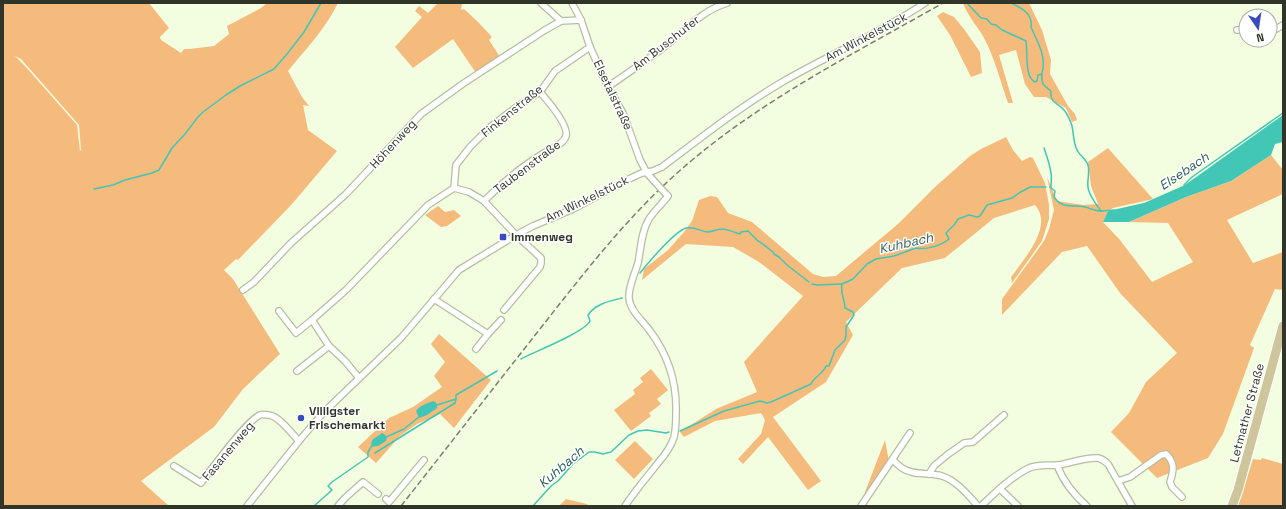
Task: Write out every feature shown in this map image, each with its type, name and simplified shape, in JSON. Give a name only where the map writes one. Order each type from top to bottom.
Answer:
[{"type":"main road","name":"Letmather Straße","points":[[1232,506],[1238,490],[1283,326]]},
{"type":"street","points":[[541,3],[561,21],[581,20]]},
{"type":"street","name":"Elsetalstraße","points":[[572,3],[581,20],[590,47],[608,88],[623,113],[640,160],[647,173],[667,195],[651,216],[645,228],[638,263],[630,287],[629,298],[632,307],[659,343],[671,371],[674,380],[676,399],[676,429],[674,438],[668,450],[625,506]]},
{"type":"street","name":"Am Buschufer","points":[[608,88],[665,46],[699,17],[716,6],[727,3]]},
{"type":"street","name":"Am Winkelstück","points":[[247,506],[322,414],[401,338],[459,270],[533,226],[573,209],[631,178],[662,167],[760,95],[889,26],[925,3]]},
{"type":"street","name":"Höhenweg","points":[[243,290],[254,282],[291,244],[346,194],[421,114],[464,83],[561,21]]},
{"type":"street","name":"Finkenstraße","points":[[454,188],[456,165],[488,128],[519,105],[540,92],[555,71],[590,47]]},
{"type":"street","name":"Taubenstraße","points":[[484,201],[500,185],[539,156],[563,141],[566,137],[566,131],[557,113],[540,92]]},
{"type":"street","points":[[279,311],[296,333],[346,290],[428,205],[454,188],[469,192],[484,201],[540,258],[540,267],[504,310]]},
{"type":"street","points":[[434,298],[488,334]]},
{"type":"street","points":[[312,320],[329,346],[345,361],[359,378]]},
{"type":"street","points":[[476,349],[502,320]]},
{"type":"street","points":[[297,371],[329,346]]},
{"type":"street","points":[[929,474],[934,466],[946,455],[964,444],[973,442],[1004,414]]},
{"type":"street","name":"Fasanenweg","points":[[174,466],[201,483],[242,432],[260,415],[271,415],[284,424],[299,441]]},
{"type":"street","points":[[861,506],[910,433]]},
{"type":"street","points":[[1118,481],[1130,477],[1161,455],[1166,454],[1173,464],[1174,470],[1170,482],[1172,487],[1182,497]]},
{"type":"street","points":[[893,460],[902,469],[910,472],[942,476],[951,480],[980,506],[1028,468],[1099,458],[1108,464],[1132,506]]},
{"type":"street","points":[[386,502],[424,460]]},
{"type":"street","points":[[1057,465],[1061,476],[1078,498],[1087,506]]},
{"type":"street","points":[[338,506],[363,482],[378,494]]},
{"type":"street","points":[[1000,489],[1018,506]]},
{"type":"shaded area","points":[[3,3],[149,3],[169,28],[160,37],[161,40],[181,53],[184,49],[214,46],[229,34],[227,26],[261,8],[267,3],[338,3],[322,30],[288,71],[302,97],[309,106],[303,105],[308,130],[337,151],[292,204],[238,260],[236,259],[224,270],[233,279],[280,354],[243,389],[214,427],[141,481],[169,506],[3,506]],"holes":[[[15,56],[21,59],[79,125],[80,151],[77,125]]]},
{"type":"shaded area","points":[[438,3],[462,3],[461,10],[464,9],[492,37],[489,40],[500,57],[476,73],[453,39],[413,68],[395,47],[422,17],[415,11],[419,6],[428,13]]},
{"type":"shaded area","points":[[963,3],[1029,3],[1042,30],[1051,60],[1050,74],[1068,106],[1075,114],[1077,120],[1072,122],[1066,108],[1046,97],[1034,97],[1025,84],[1016,50],[999,55],[1013,103],[1008,103],[988,45],[967,13]]},
{"type":"shaded area","points":[[943,12],[954,17],[980,52],[982,73],[971,77],[950,35],[937,16]]},
{"type":"shaded area","points":[[1006,137],[1013,150],[1022,161],[1030,157],[1033,158],[1045,183],[1049,205],[1049,219],[1042,241],[1012,283],[1011,277],[1029,252],[1039,232],[1041,223],[1040,213],[1035,205],[994,218],[945,258],[902,268],[846,322],[853,335],[826,382],[773,417],[821,481],[808,490],[768,437],[743,464],[738,459],[761,434],[765,420],[761,413],[715,421],[684,437],[680,432],[716,409],[757,392],[744,362],[803,296],[759,262],[733,247],[686,244],[642,280],[644,269],[668,250],[692,221],[699,200],[710,196],[717,197],[728,213],[752,222],[813,274],[823,277],[836,276],[898,224],[935,187],[970,156]]},
{"type":"shaded area","points":[[1108,148],[1153,199],[1113,208],[1108,211],[1103,222],[1120,240],[1152,282],[1193,262],[1168,223],[1129,222],[1186,197],[1231,181],[1271,155],[1283,170],[1283,194],[1227,220],[1253,263],[1283,252],[1283,290],[1275,289],[1250,345],[1254,348],[1223,434],[1208,458],[1157,478],[1111,432],[1129,413],[1146,382],[1177,353],[1120,293],[1087,246],[1062,252],[1002,315],[1002,299],[1044,241],[1049,229],[1054,210],[1047,177],[1057,201],[1083,205],[1098,204],[1091,186],[1088,162]]},
{"type":"shaded area","points":[[438,206],[445,212],[454,210],[461,216],[447,226],[441,227],[425,215]]},
{"type":"shaded area","points":[[439,334],[491,380],[454,428],[440,414],[417,424],[400,436],[376,463],[358,447],[389,418],[413,407],[442,387],[434,376],[445,362],[431,344]]},
{"type":"shaded area","points":[[651,369],[668,390],[657,399],[661,404],[649,413],[651,416],[631,431],[614,410],[635,394],[633,390],[643,382],[640,378]]},
{"type":"shaded area","points":[[885,440],[889,462],[863,500],[865,492]]},
{"type":"shaded area","points":[[635,441],[653,459],[634,479],[615,460]]},
{"type":"shaded area","points":[[1262,458],[1283,464],[1283,506],[1238,506],[1253,459],[1261,460]]},
{"type":"shaded area","points":[[566,499],[587,504],[588,506],[559,506]]},
{"type":"water","points":[[1283,115],[1283,142],[1275,144],[1271,155],[1231,181],[1186,197],[1129,222],[1103,222],[1108,211],[1144,203],[1185,185]]},
{"type":"water","points":[[434,401],[437,404],[437,408],[427,415],[419,418],[416,411],[424,404]]},
{"type":"water","points":[[382,433],[387,437],[386,441],[378,446],[371,447],[372,440]]},
{"type":"waterway","points":[[94,189],[113,185],[159,170],[172,148],[203,112],[240,86],[274,69],[304,32],[321,3]]},
{"type":"waterway","name":"Elsebach","points":[[967,3],[981,18],[987,19],[991,24],[996,25],[1002,30],[1026,41],[1029,75],[1035,82],[1037,81],[1038,75],[1042,74],[1042,82],[1044,86],[1051,91],[1053,101],[1068,115],[1072,126],[1076,147],[1088,165],[1088,190],[1091,196],[1101,211],[1114,210]]},
{"type":"waterway","points":[[1011,3],[1023,9],[1030,18],[1031,27],[1042,55],[1042,73]]},
{"type":"waterway","name":"Elsebach","points":[[1184,185],[1192,177],[1283,113]]},
{"type":"waterway","points":[[1044,148],[1051,170],[1051,187]]},
{"type":"waterway","name":"Kuhbach","points":[[680,431],[724,411],[760,401],[767,403],[771,402],[811,384],[826,366],[829,366],[835,350],[845,340],[846,327],[854,315],[853,312],[845,308],[842,284],[853,279],[867,264],[876,259],[894,256],[916,248],[929,248],[938,245],[949,239],[946,233],[958,219],[969,215],[977,217],[980,216],[987,205],[1012,198],[1030,187],[1046,187]]},
{"type":"waterway","name":"Kuhbach","points":[[1050,187],[1055,191],[1054,197],[1061,204],[1068,206],[1081,206],[1101,211]]},
{"type":"waterway","points":[[640,273],[675,235],[686,228],[694,228],[707,232],[722,229],[740,234],[741,232],[748,231],[758,241],[809,282]]},
{"type":"waterway","points":[[812,284],[842,284]]},
{"type":"waterway","points":[[521,359],[579,331],[590,321],[588,315],[591,311],[603,304],[622,298]]},
{"type":"waterway","points":[[437,405],[456,399],[456,395],[497,371]]},
{"type":"waterway","points":[[375,453],[455,403],[456,399]]},
{"type":"waterway","points":[[386,437],[404,429],[419,417]]},
{"type":"waterway","name":"Kuhbach","points":[[533,506],[573,464],[589,452],[603,454],[611,452],[629,435],[638,431],[647,430],[666,433],[669,432]]},
{"type":"waterway","points":[[314,506],[332,490],[328,486],[332,482],[368,457],[368,452],[371,447]]},
{"type":"railway","points":[[401,506],[590,266],[628,222],[669,180],[720,138],[750,116],[813,76],[943,3]]},
{"type":"place","name":"Immenweg","points":[[503,237]]},
{"type":"place","name":"Villigster Frischemarkt","points":[[301,418]]}]
